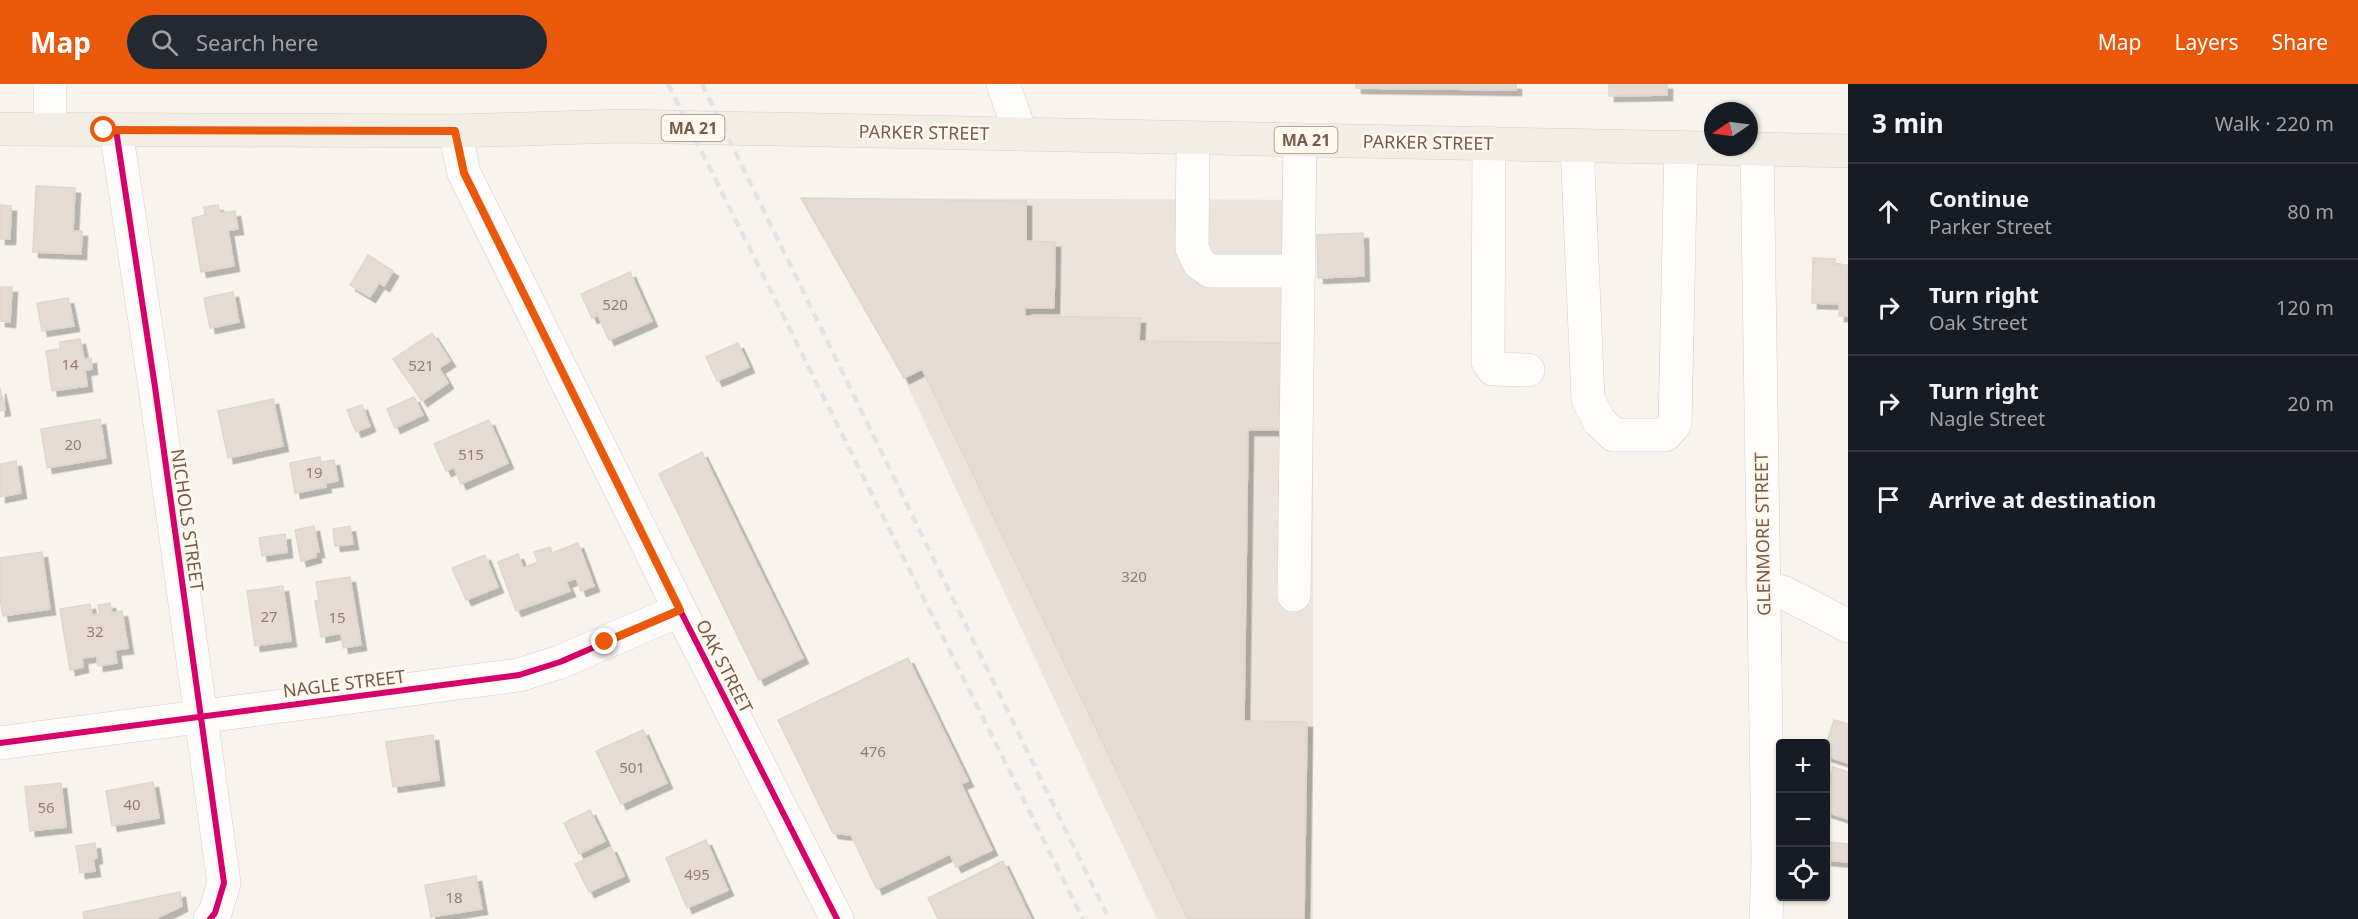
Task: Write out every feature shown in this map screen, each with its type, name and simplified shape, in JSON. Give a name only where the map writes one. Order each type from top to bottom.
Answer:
[{"type":"main road","name":"PARKER STREET","points":[[0,129],[455,131],[622,126],[1704,147]]},
{"type":"main road","name":"PARKER STREET","points":[[1758,148],[1848,151]]},
{"type":"street","points":[[50,84],[50,128]]},
{"type":"street","points":[[1003,84],[1021,134]]},
{"type":"street","name":"NICHOLS STREET","points":[[116,130],[155,387],[199,717],[224,882],[212,916]]},
{"type":"street","name":"OAK STREET","points":[[455,131],[464,173],[680,610],[837,919]]},
{"type":"street","points":[[1193,138],[1192,248],[1199,263],[1210,271],[1299,271]]},
{"type":"street","points":[[1294,595],[1300,140]]},
{"type":"street","points":[[1489,143],[1488,362],[1493,369],[1528,370]]},
{"type":"street","points":[[1577,145],[1588,399],[1599,421],[1614,435],[1665,435],[1675,424],[1681,147]]},
{"type":"street","name":"GLENMORE STREET","points":[[1757,156],[1768,860],[1766,919]]},
{"type":"street","points":[[1763,587],[1785,592],[1848,626]]},
{"type":"street","name":"NAGLE STREET","points":[[0,743],[519,675],[560,662],[680,610]]},
{"type":"shaded area","points":[[801,198],[1313,200],[1313,919],[1157,919],[904,378]]},
{"type":"building","points":[[1356,84],[1516,84],[1516,90],[1356,88]]},
{"type":"building","points":[[1609,84],[1667,84],[1667,95],[1609,96]]},
{"type":"building","points":[[36,186],[75,188],[73,231],[82,231],[81,254],[33,252]]},
{"type":"building","points":[[801,198],[1026,201],[1026,241],[1055,242],[1054,308],[1025,308],[1025,316],[1140,318],[1139,341],[1283,343],[1282,430],[1248,430],[1244,721],[1307,722],[1304,919],[1188,919],[922,369],[904,378]]},
{"type":"building","points":[[0,205],[11,206],[10,239],[0,239]]},
{"type":"building","points":[[218,205],[220,213],[235,211],[238,229],[228,230],[234,266],[201,272],[192,218],[205,215],[204,207]]},
{"type":"building","points":[[1363,233],[1364,276],[1318,278],[1317,235]]},
{"type":"building","points":[[368,255],[393,271],[384,286],[379,283],[370,297],[350,285]]},
{"type":"building","points":[[1813,258],[1835,259],[1835,265],[1848,265],[1848,316],[1839,316],[1839,304],[1812,303]]},
{"type":"building","points":[[630,272],[652,321],[609,340],[598,315],[592,318],[581,294]]},
{"type":"building","points":[[0,287],[12,287],[10,322],[0,321]]},
{"type":"building","points":[[233,292],[239,322],[210,328],[204,298]]},
{"type":"building","points":[[68,298],[74,326],[42,331],[37,303]]},
{"type":"building","points":[[432,333],[450,361],[439,368],[448,383],[422,401],[393,359]]},
{"type":"building","points":[[80,339],[84,359],[91,358],[92,369],[85,370],[87,386],[52,391],[46,351],[60,349],[60,342]]},
{"type":"building","points":[[738,343],[749,367],[717,381],[706,357]]},
{"type":"building","points":[[0,388],[5,410],[0,411]]},
{"type":"building","points":[[414,397],[423,415],[395,428],[387,409]]},
{"type":"building","points":[[273,399],[283,446],[228,458],[218,411]]},
{"type":"building","points":[[362,405],[370,426],[356,432],[347,410]]},
{"type":"building","points":[[100,419],[106,458],[47,468],[41,429]]},
{"type":"building","points":[[489,420],[508,463],[461,484],[454,467],[446,471],[434,444]]},
{"type":"building","points":[[702,452],[803,658],[759,680],[659,474]]},
{"type":"building","points":[[320,457],[321,462],[334,460],[338,481],[325,483],[326,487],[295,493],[290,463]]},
{"type":"building","points":[[16,461],[21,493],[0,497],[0,464]]},
{"type":"building","points":[[314,526],[319,552],[315,552],[316,557],[301,561],[295,530]]},
{"type":"building","points":[[350,526],[353,544],[335,546],[333,529]]},
{"type":"building","points":[[285,534],[287,552],[262,556],[259,538]]},
{"type":"building","points":[[578,543],[594,586],[581,591],[576,578],[566,582],[570,591],[516,611],[498,562],[518,554],[523,568],[538,562],[534,552],[550,547],[552,553]]},
{"type":"building","points":[[42,552],[50,609],[3,616],[0,598],[0,558]]},
{"type":"building","points":[[485,555],[498,587],[466,600],[452,568]]},
{"type":"building","points":[[350,577],[361,645],[343,648],[341,633],[321,637],[315,601],[319,600],[316,582]]},
{"type":"building","points":[[283,586],[291,641],[255,646],[247,591]]},
{"type":"building","points":[[110,603],[112,613],[122,611],[128,648],[115,650],[117,663],[98,666],[97,656],[82,658],[83,667],[70,670],[60,609],[90,604],[92,615],[100,614],[98,605]]},
{"type":"building","points":[[908,658],[968,781],[961,784],[992,850],[956,867],[950,854],[877,889],[851,835],[833,833],[778,720]]},
{"type":"building","points":[[1834,720],[1848,724],[1848,763],[1830,757],[1830,739],[1828,739]]},
{"type":"building","points":[[643,730],[667,783],[621,804],[596,751]]},
{"type":"building","points":[[433,735],[439,780],[393,787],[386,742]]},
{"type":"building","points":[[1833,767],[1848,772],[1848,819],[1830,813],[1830,778]]},
{"type":"building","points":[[153,782],[159,818],[112,826],[106,791]]},
{"type":"building","points":[[61,783],[66,827],[30,831],[25,787]]},
{"type":"building","points":[[590,810],[605,841],[579,854],[564,823]]},
{"type":"building","points":[[706,840],[728,890],[687,908],[666,858]]},
{"type":"building","points":[[1830,842],[1848,844],[1848,862],[1830,860]]},
{"type":"building","points":[[95,843],[97,858],[93,859],[95,871],[80,873],[76,846]]},
{"type":"building","points":[[611,847],[624,876],[589,892],[575,864]]},
{"type":"building","points":[[1003,861],[1031,919],[938,919],[928,898]]},
{"type":"building","points":[[476,876],[482,909],[431,917],[425,885]]},
{"type":"building","points":[[180,892],[182,906],[155,919],[84,919],[83,912]]},
{"type":"railway","points":[[668,84],[1083,919]]},
{"type":"railway","points":[[702,84],[1109,919]]},
{"type":"cycle path","points":[[116,130],[155,387],[224,883],[215,913],[210,919]]},
{"type":"cycle path","points":[[455,131],[464,173],[680,610],[837,919]]},
{"type":"cycle path","points":[[0,743],[519,675],[560,662],[680,610]]},
{"type":"route","points":[[104,130],[455,131],[464,173],[680,610],[605,642]]}]
